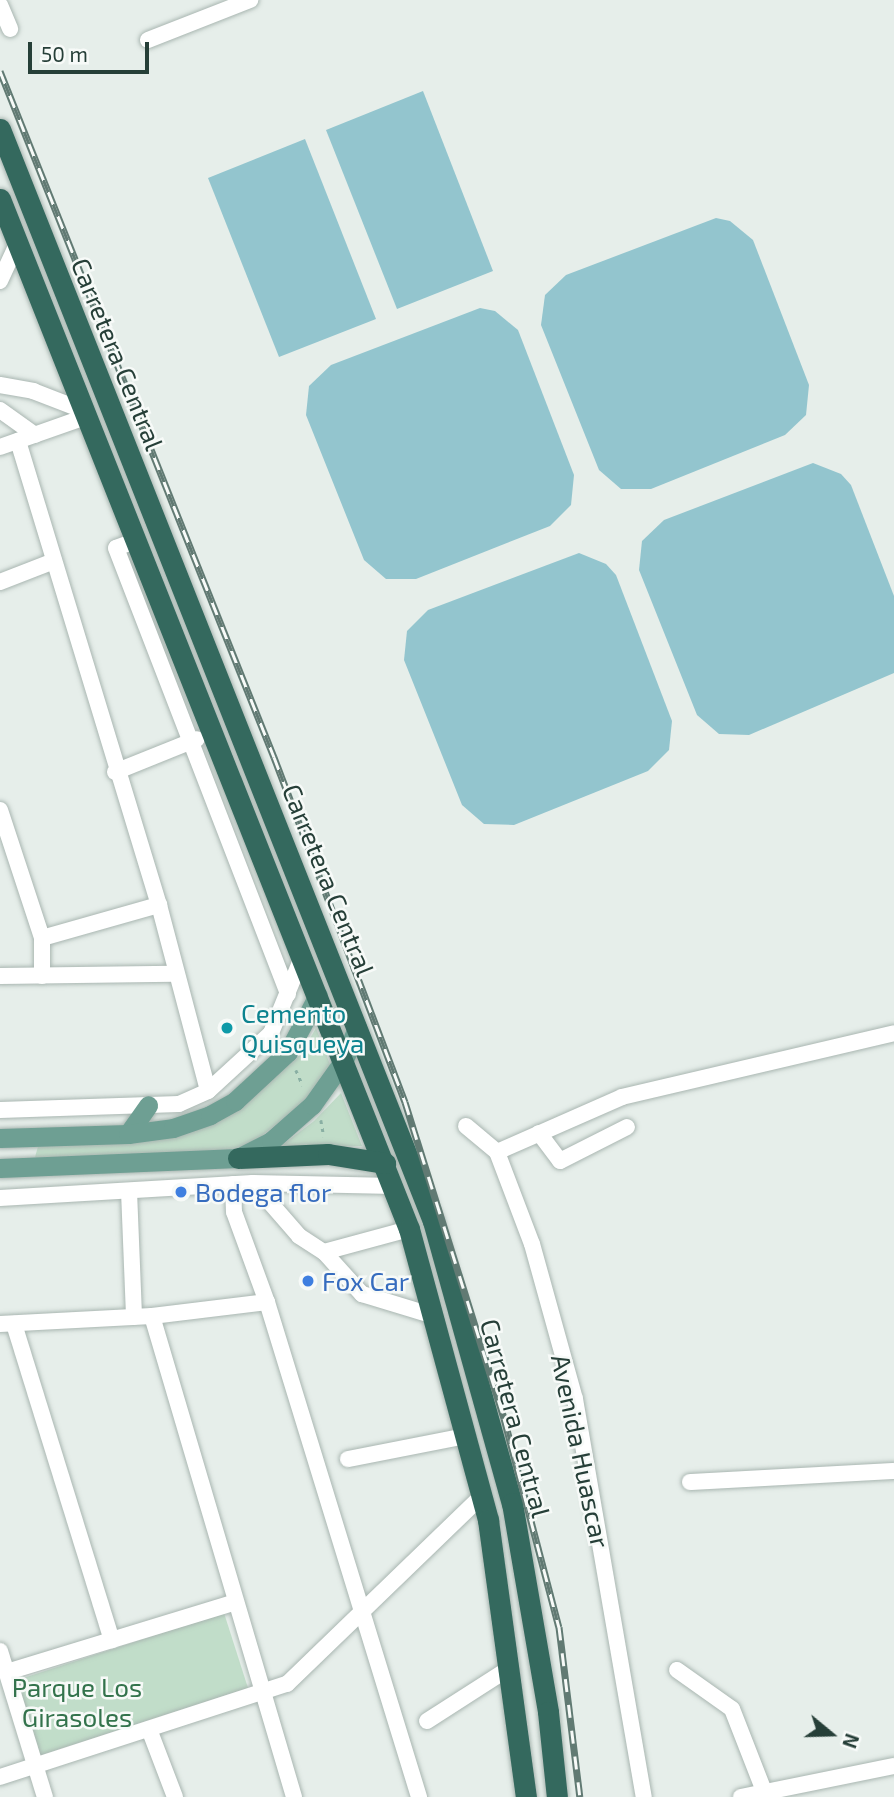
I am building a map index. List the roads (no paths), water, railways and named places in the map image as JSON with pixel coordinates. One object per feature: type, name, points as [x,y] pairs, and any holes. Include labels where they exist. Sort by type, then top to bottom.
[{"type":"highway","name":"Carretera Central","points":[[0,129],[433,1221],[512,1503],[548,1712],[557,1797]]},
{"type":"highway","name":"Carretera Central","points":[[0,199],[9,247],[83,413],[303,955],[409,1229],[482,1496],[526,1797]]},
{"type":"highway","points":[[245,812],[267,802]]},
{"type":"highway","points":[[238,1158],[328,1154],[385,1163]]},
{"type":"main road","points":[[10,1138],[128,1134],[173,1128],[235,1101],[288,1052],[318,995]]},
{"type":"main road","points":[[0,1168],[238,1158],[299,1119],[344,1060],[358,1027]]},
{"type":"main road","points":[[128,1134],[148,1105]]},
{"type":"main road","points":[[10,1138],[29,1156],[25,1167]]},
{"type":"street","points":[[148,40],[250,0]]},
{"type":"street","points":[[0,5],[10,29]]},
{"type":"street","points":[[0,281],[9,247]]},
{"type":"street","points":[[0,386],[33,391],[83,413]]},
{"type":"street","points":[[0,410],[35,435]]},
{"type":"street","points":[[0,447],[35,435],[83,413]]},
{"type":"street","points":[[18,441],[115,772],[159,905],[174,974],[208,1091]]},
{"type":"street","points":[[135,541],[116,548],[288,994]]},
{"type":"street","points":[[0,582],[54,561]]},
{"type":"street","points":[[115,772],[213,733]]},
{"type":"street","points":[[0,810],[42,938],[42,976]]},
{"type":"street","points":[[42,938],[159,905]]},
{"type":"street","points":[[0,1110],[179,1104],[208,1091],[271,1032],[303,955]]},
{"type":"street","points":[[0,976],[174,974]]},
{"type":"street","points":[[497,1152],[622,1097],[894,1033]]},
{"type":"street","name":"Avenida Huascar","points":[[466,1126],[497,1152],[532,1244],[575,1399],[644,1797]]},
{"type":"street","points":[[539,1133],[560,1161],[627,1127]]},
{"type":"street","points":[[253,1182],[299,1236],[324,1252],[362,1294],[434,1316]]},
{"type":"street","points":[[0,1198],[253,1182],[394,1186]]},
{"type":"street","points":[[233,1184],[234,1212],[267,1302],[419,1797]]},
{"type":"street","points":[[129,1191],[134,1317]]},
{"type":"street","points":[[324,1252],[409,1229]]},
{"type":"street","points":[[112,1640],[7,1324],[134,1317],[267,1302]]},
{"type":"street","points":[[152,1315],[260,1695],[294,1797]]},
{"type":"street","points":[[348,1459],[465,1436]]},
{"type":"street","points":[[690,1482],[894,1471]]},
{"type":"street","points":[[0,1777],[260,1695],[287,1684],[363,1615],[440,1532],[482,1496]]},
{"type":"street","points":[[7,1672],[233,1603]]},
{"type":"street","points":[[0,1651],[45,1797]]},
{"type":"street","points":[[427,1721],[508,1669]]},
{"type":"street","points":[[677,1670],[732,1709],[764,1791]]},
{"type":"street","points":[[149,1729],[175,1797]]},
{"type":"street","points":[[741,1797],[894,1766]]},
{"type":"water","points":[[423,91],[493,271],[397,309],[326,130]]},
{"type":"water","points":[[305,139],[376,319],[279,357],[208,178]]},
{"type":"water","points":[[716,218],[730,221],[753,240],[809,385],[806,415],[785,435],[651,489],[621,489],[599,470],[541,325],[545,295],[566,275]]},
{"type":"water","points":[[480,308],[495,311],[518,330],[574,475],[571,505],[550,526],[416,579],[386,579],[364,560],[306,415],[309,386],[331,365]]},
{"type":"water","points":[[813,463],[841,474],[851,485],[894,596],[894,673],[749,735],[719,734],[697,715],[639,570],[642,541],[664,520]]},
{"type":"water","points":[[579,553],[606,564],[616,575],[672,721],[669,750],[648,771],[514,825],[484,824],[462,805],[404,660],[407,631],[428,610]]},
{"type":"railway","points":[[0,71],[274,757],[405,1102],[504,1418],[559,1627],[580,1797]]},
{"type":"place","name":"Cemento Quisqueya","points":[[227,1028]]},
{"type":"place","name":"Bodega flor","points":[[181,1192]]},
{"type":"place","name":"Fox Car","points":[[308,1281]]},
{"type":"park label","name":"Parque Los Girasoles","points":[[77,1702]]}]
